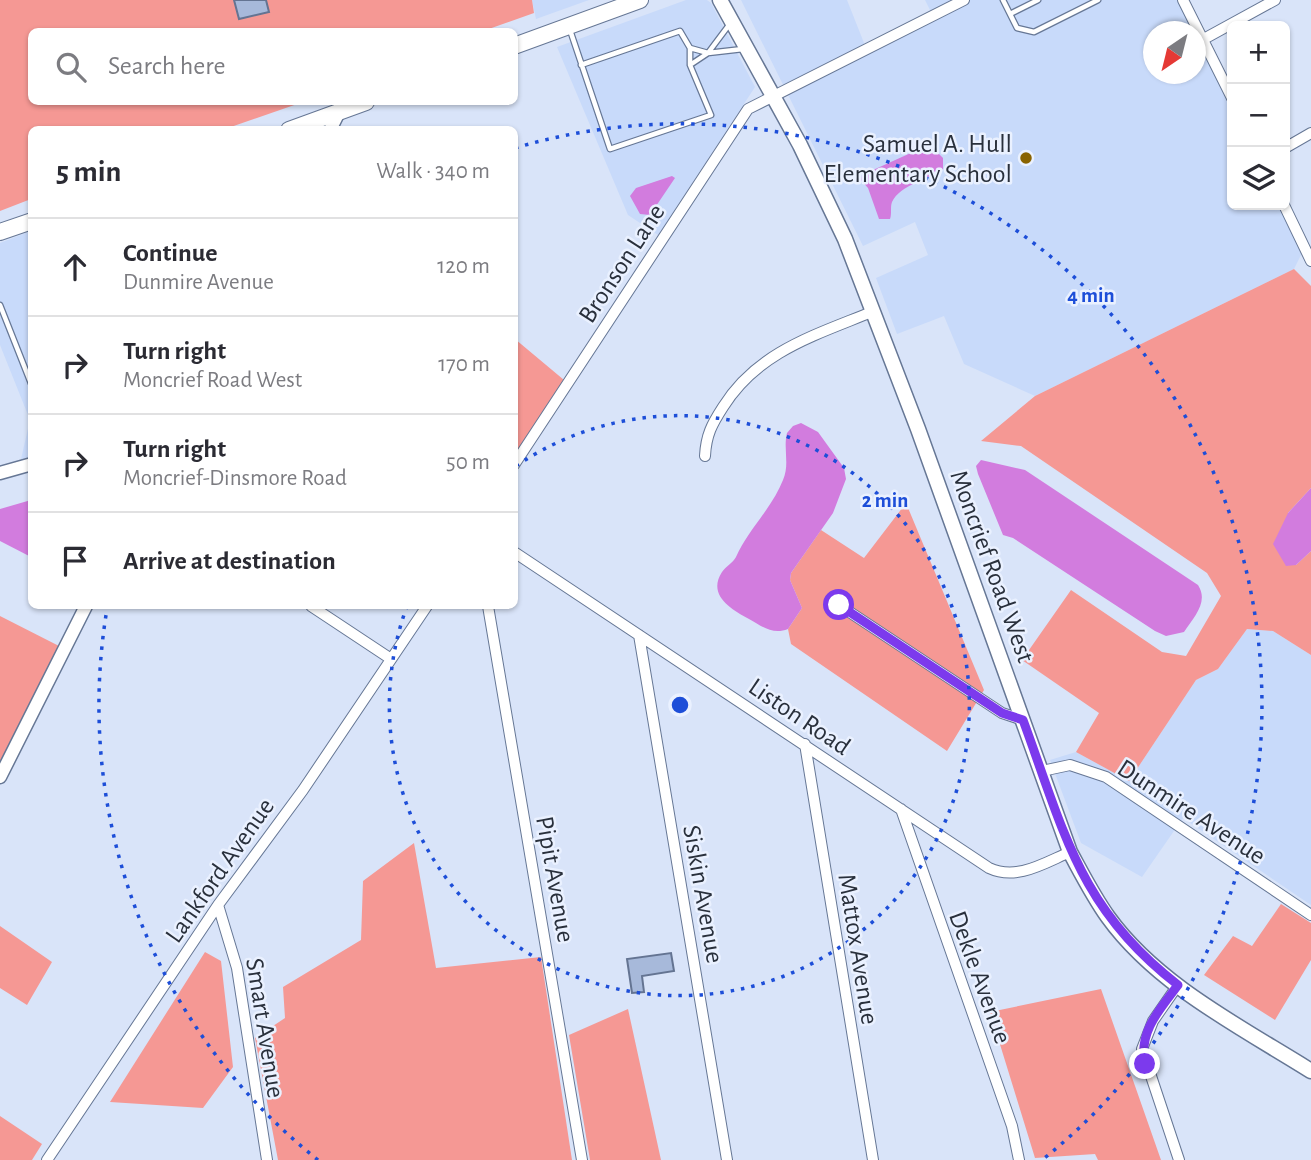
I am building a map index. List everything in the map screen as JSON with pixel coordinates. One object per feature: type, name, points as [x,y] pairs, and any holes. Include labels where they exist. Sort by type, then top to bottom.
[{"type":"main road","name":"Moncrief Road West","points":[[720,0],[773,95],[845,239],[1070,852],[1108,918],[1152,965],[1178,985],[1311,1071]]},
{"type":"main road","points":[[518,45],[635,1]]},
{"type":"main road","points":[[300,126],[358,105]]},
{"type":"main road","points":[[0,232],[28,222]]},
{"type":"street","name":"Bronson Lane","points":[[518,459],[748,109],[964,0]]},
{"type":"street","points":[[1183,0],[1193,21]]},
{"type":"street","points":[[1206,38],[1275,0]]},
{"type":"street","points":[[1206,48],[1227,88]]},
{"type":"street","points":[[332,126],[340,112]]},
{"type":"street","points":[[1287,147],[1311,133]]},
{"type":"street","points":[[1286,210],[1311,261]]},
{"type":"street","points":[[705,456],[706,433],[730,395],[751,372],[772,355],[801,340],[874,312]]},
{"type":"street","points":[[0,473],[28,465]]},
{"type":"street","name":"Liston Road","points":[[518,555],[999,873],[1024,872],[1070,852]]},
{"type":"street","points":[[839,605],[1002,713],[1023,720]]},
{"type":"street","points":[[0,777],[84,609]]},
{"type":"street","points":[[316,609],[391,659]]},
{"type":"street","name":"Lankford Avenue","points":[[47,1160],[218,905],[303,790],[425,609]]},
{"type":"street","name":"Pipit Avenue","points":[[489,609],[582,1160]]},
{"type":"street","name":"Siskin Avenue","points":[[639,635],[727,1160]]},
{"type":"street","name":"Mattox Avenue","points":[[805,744],[873,1160]]},
{"type":"street","name":"Dunmire Avenue","points":[[1042,771],[1070,765],[1106,778],[1311,915]]},
{"type":"street","name":"Dekle Avenue","points":[[901,809],[1012,1126],[1019,1160]]},
{"type":"street","name":"Smart Avenue","points":[[218,905],[237,968],[267,1160]]},
{"type":"street","points":[[1178,985],[1153,1021],[1142,1049],[1180,1160]]},
{"type":"lane","points":[[1003,0],[1017,28],[1034,32],[1098,0]]},
{"type":"lane","points":[[1010,14],[1038,0]]},
{"type":"lane","points":[[690,65],[708,53],[732,21]]},
{"type":"lane","points":[[568,26],[581,65],[610,149],[711,115],[690,65],[690,48],[680,31],[581,65]]},
{"type":"lane","points":[[690,48],[708,53],[747,49]]},
{"type":"lane","points":[[0,305],[28,376]]},
{"type":"shaded area","points":[[0,0],[532,0],[534,13],[492,28],[28,28],[28,105],[294,105],[234,126],[28,126],[28,200],[0,211]]},
{"type":"shaded area","points":[[532,0],[589,0],[536,19]]},
{"type":"shaded area","points":[[686,0],[707,0],[711,3],[755,87],[658,235],[628,215],[557,47]]},
{"type":"shaded area","name":"Samuel A. Hull Elementary School","points":[[741,0],[847,0],[868,53],[935,20],[925,0],[1177,0],[1188,21],[1143,21],[1143,84],[1206,84],[1206,58],[1227,102],[1227,210],[1280,210],[1302,253],[1294,269],[1035,396],[964,364],[944,316],[897,334],[876,278],[928,255],[915,222],[863,246]]},
{"type":"shaded area","points":[[935,150],[943,158],[943,169],[901,191],[892,202],[890,219],[879,219],[868,188],[861,180],[862,175],[913,152]]},
{"type":"shaded area","points":[[672,176],[675,178],[650,215],[640,214],[630,196],[636,188]]},
{"type":"shaded area","points":[[28,232],[28,415],[0,345],[0,243]]},
{"type":"shaded area","points":[[1294,269],[1311,286],[1311,488],[1288,513],[1296,565],[1311,551],[1311,655],[1273,631],[1247,629],[1218,669],[1196,680],[1129,781],[1076,752],[1099,713],[1022,660],[1071,590],[1162,652],[1186,656],[1221,596],[1207,573],[1021,446],[981,441],[1035,396]]},
{"type":"shaded area","points":[[518,342],[564,380],[518,450]]},
{"type":"shaded area","points":[[801,423],[818,432],[844,468],[846,479],[833,513],[791,573],[790,580],[802,608],[788,629],[773,631],[729,606],[719,594],[718,580],[735,559],[778,490],[786,468],[787,433],[793,426]]},
{"type":"shaded area","points":[[28,429],[28,458],[21,459]]},
{"type":"shaded area","points":[[981,460],[1025,470],[1198,585],[1201,603],[1184,632],[1166,636],[1155,631],[1013,538],[1003,535],[978,474],[976,466]]},
{"type":"shaded area","points":[[1311,488],[1311,551],[1296,565],[1286,566],[1273,544],[1288,513]]},
{"type":"shaded area","points":[[28,501],[28,555],[0,541],[0,509]]},
{"type":"shaded area","points":[[906,503],[984,690],[947,751],[791,644],[788,629],[802,608],[790,580],[791,573],[821,530],[864,558]]},
{"type":"shaded area","points":[[0,616],[59,646],[0,764]]},
{"type":"shaded area","points":[[1247,629],[1273,631],[1311,655],[1311,905],[1183,818],[1142,877],[1081,843],[1050,760],[1076,752],[1129,781],[1196,680],[1218,669]]},
{"type":"shaded area","points":[[414,843],[436,968],[541,957],[572,1160],[278,1160],[255,1038],[285,1018],[283,987],[361,940],[363,881]]},
{"type":"shaded area","points":[[1281,904],[1311,923],[1311,960],[1275,1020],[1204,975],[1233,936],[1252,946]]},
{"type":"shaded area","points":[[0,926],[52,962],[27,1005],[0,988]]},
{"type":"shaded area","points":[[205,952],[221,961],[233,1067],[203,1108],[110,1102]]},
{"type":"shaded area","points":[[1101,989],[1161,1160],[1098,1160],[1095,1154],[1035,1158],[990,1012]]},
{"type":"shaded area","points":[[628,1009],[661,1160],[590,1160],[569,1035]]},
{"type":"shaded area","points":[[0,1116],[42,1144],[32,1160],[0,1160]]},
{"type":"building","points":[[234,0],[266,0],[269,12],[239,19]]},
{"type":"building","points":[[671,953],[674,971],[642,976],[644,992],[632,993],[627,959]]},
{"type":"place","name":"Samuel A. Hull Elementary School","points":[[1026,158]]},
{"type":"route","points":[[839,605],[1002,713],[1023,720],[1070,852],[1090,889],[1108,918],[1128,941],[1152,965],[1178,985],[1145,1034],[1142,1049],[1145,1064]]}]
